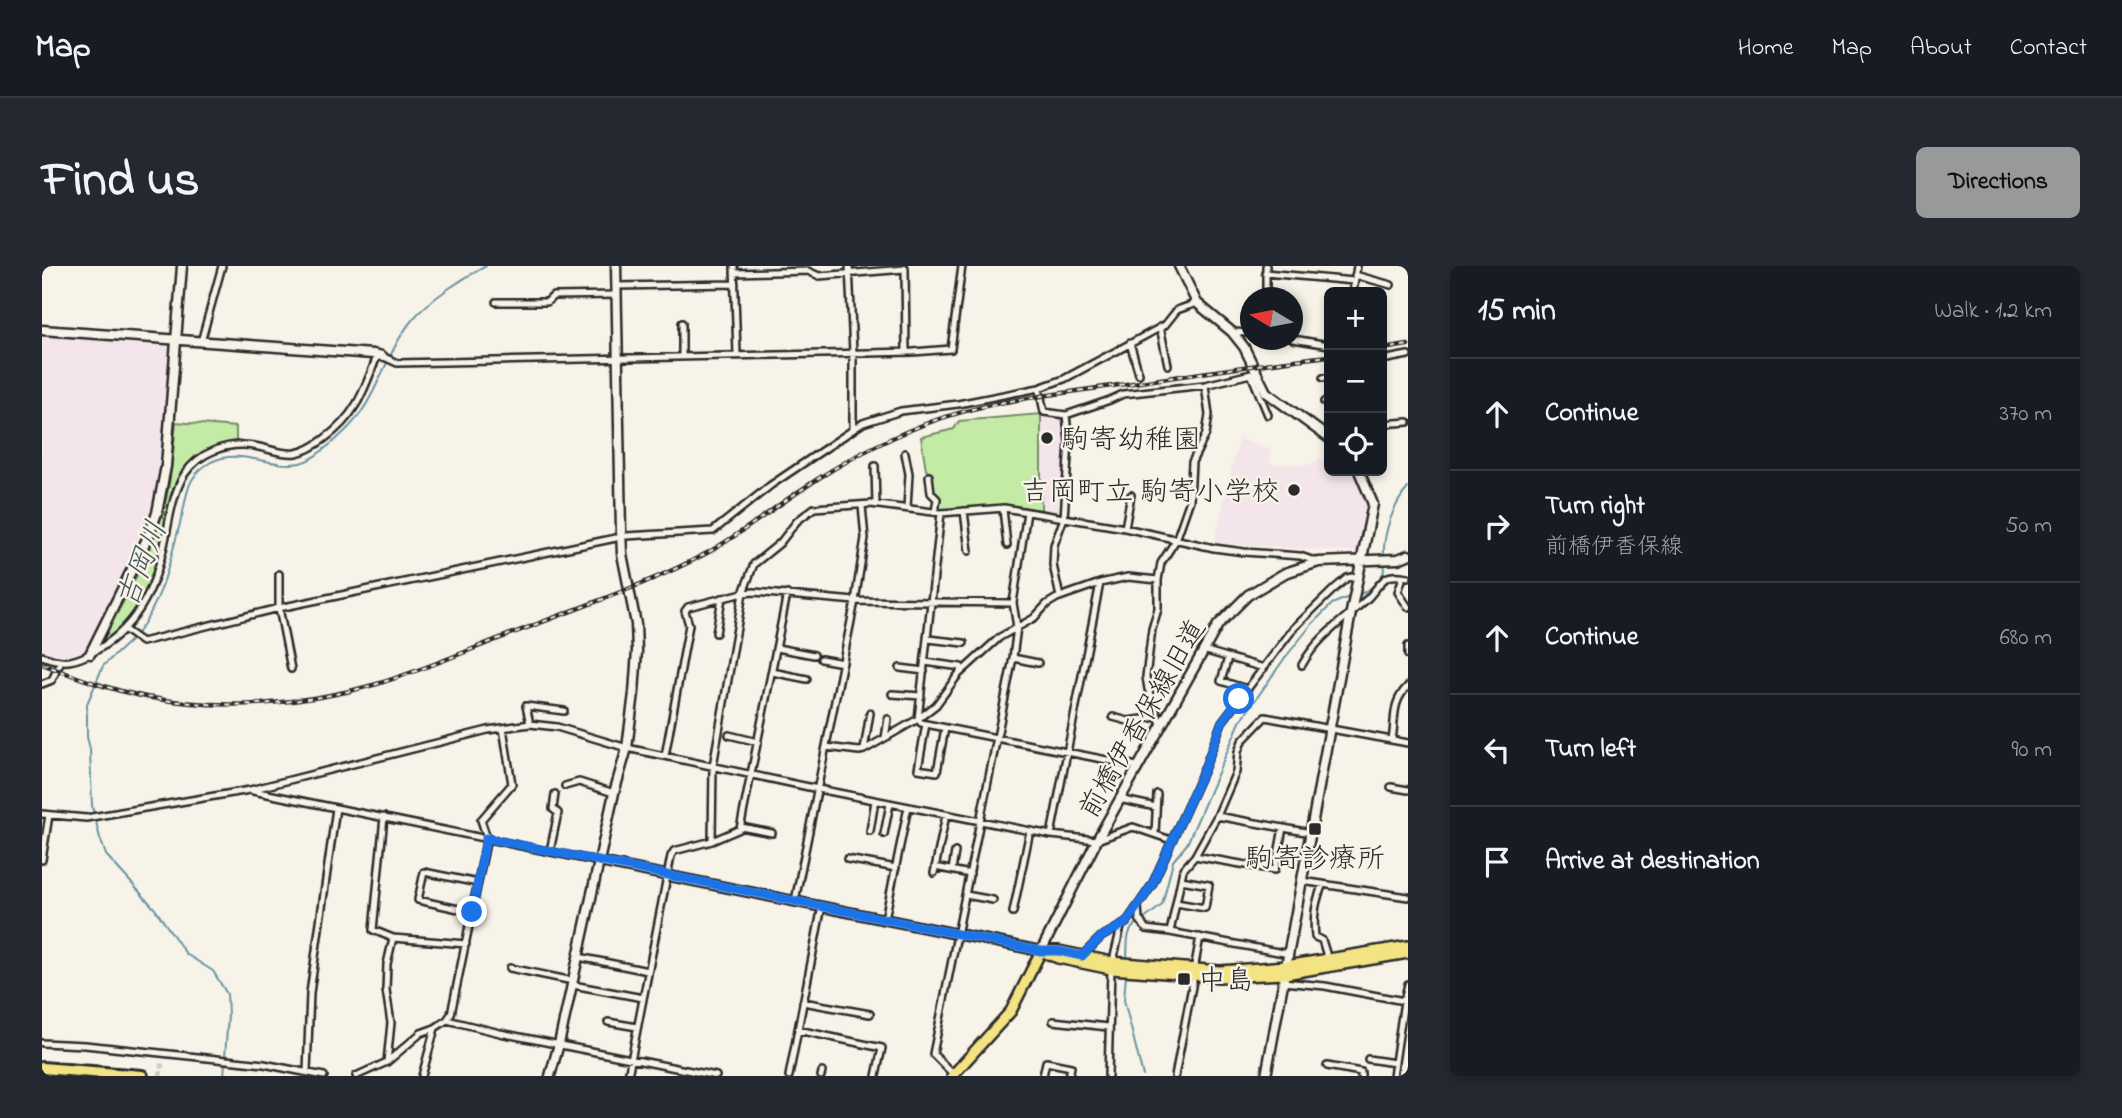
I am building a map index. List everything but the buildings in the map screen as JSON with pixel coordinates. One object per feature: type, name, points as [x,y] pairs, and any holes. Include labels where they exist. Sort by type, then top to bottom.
[{"type":"highway","points":[[42,1068],[142,1076]]},
{"type":"main road","points":[[1127,967],[1284,974],[1326,960],[1408,946]]},
{"type":"main road","points":[[1041,951],[1059,951],[1112,965]]},
{"type":"main road","points":[[1041,951],[1058,958],[1219,977],[1284,974],[1408,953]]},
{"type":"main road","points":[[952,1075],[1011,1011],[1041,951]]},
{"type":"street","points":[[90,654],[149,536],[156,513],[166,466],[181,266]]},
{"type":"street","points":[[201,342],[222,266]]},
{"type":"street","points":[[550,1076],[626,748],[634,693],[636,624],[622,554],[616,266]]},
{"type":"street","points":[[42,330],[373,354],[395,362],[951,349],[962,266]]},
{"type":"street","points":[[1179,266],[1197,303],[1232,332],[1244,347],[1263,393],[1268,415]]},
{"type":"street","points":[[1354,287],[1357,266]]},
{"type":"street","points":[[737,355],[734,270],[808,271],[819,276],[849,269],[905,268],[906,352]]},
{"type":"street","points":[[849,269],[853,429]]},
{"type":"street","points":[[1265,270],[1355,278],[1391,285]]},
{"type":"street","points":[[496,302],[547,302],[553,296],[616,290],[735,285]]},
{"type":"street","points":[[626,537],[713,531],[771,485],[853,429],[881,416],[901,411],[958,404],[1064,379],[1165,325],[1177,310],[1197,303]]},
{"type":"street","points":[[682,323],[682,356]]},
{"type":"street","points":[[1160,327],[1168,365]]},
{"type":"street","points":[[1232,332],[1240,332]]},
{"type":"street","points":[[1303,341],[1324,344]]},
{"type":"street","points":[[1130,343],[1139,374]]},
{"type":"street","points":[[1387,359],[1408,355]]},
{"type":"street","points":[[42,656],[60,663],[90,654],[128,632],[151,590],[178,486],[192,465],[212,451],[225,447],[255,446],[289,453],[304,451],[317,444],[349,417],[380,356]]},
{"type":"street","points":[[1039,387],[1044,412],[1066,415],[1123,394],[1205,385],[1251,374],[1263,393],[1324,432]]},
{"type":"street","points":[[1113,717],[1128,721],[1160,721],[1146,677],[1152,629],[1158,609],[1158,580],[1161,563],[1176,540],[1190,500],[1192,462],[1206,434],[1209,415],[1205,385]]},
{"type":"street","points":[[1060,597],[1053,565],[1054,545],[1064,518],[1069,442],[1066,415]]},
{"type":"street","points":[[1387,424],[1408,422]]},
{"type":"street","points":[[905,453],[909,474],[907,508]]},
{"type":"street","points":[[875,466],[876,505]]},
{"type":"street","points":[[918,719],[932,601],[938,513],[937,499],[931,493],[929,476]]},
{"type":"street","points":[[1266,1076],[1357,576],[1373,504],[1361,476]]},
{"type":"street","points":[[1125,528],[1131,495]]},
{"type":"street","points":[[712,841],[713,766],[743,593],[754,564],[780,543],[809,511],[821,506],[876,505],[938,513],[1003,509],[1125,528],[1244,552],[1300,556],[1319,562]]},
{"type":"street","points":[[795,901],[855,601],[865,538],[863,506]]},
{"type":"street","points":[[1003,509],[1007,545]]},
{"type":"street","points":[[964,511],[969,551]]},
{"type":"street","points":[[952,1075],[933,1054],[1013,658],[1017,627],[1013,603],[1027,512]]},
{"type":"street","points":[[128,632],[142,642],[279,608],[616,538]]},
{"type":"street","points":[[1289,572],[1291,555]]},
{"type":"street","name":"前橋伊香保線旧道","points":[[1041,951],[1160,721],[1218,625],[1248,595],[1289,572],[1319,562],[1398,559],[1408,555]]},
{"type":"street","points":[[279,574],[279,608],[291,669]]},
{"type":"street","points":[[1082,956],[1101,937],[1121,926],[1138,907],[1152,885],[1205,767],[1222,722],[1294,628],[1323,598],[1348,578],[1357,576]]},
{"type":"street","points":[[1399,576],[1402,580],[1398,592],[1408,607]]},
{"type":"street","points":[[826,747],[864,750],[918,719],[936,705],[960,673],[1000,637],[1034,618],[1047,604],[1060,597],[1100,583],[1128,577],[1158,580]]},
{"type":"street","points":[[1302,665],[1310,651],[1328,631],[1378,589],[1385,578],[1408,577]]},
{"type":"street","points":[[1051,835],[1100,583]]},
{"type":"street","points":[[665,756],[689,625],[685,611],[688,607],[743,593],[787,594],[855,601],[1013,603]]},
{"type":"street","points":[[628,1076],[674,850],[712,841],[741,827],[787,594]]},
{"type":"street","points":[[716,633],[722,597]]},
{"type":"street","points":[[928,639],[964,643]]},
{"type":"street","points":[[1408,646],[1408,655]]},
{"type":"street","points":[[777,648],[814,655]]},
{"type":"street","points":[[1203,650],[1264,668]]},
{"type":"street","points":[[1013,658],[1038,663]]},
{"type":"street","points":[[1228,658],[1221,681],[1247,689]]},
{"type":"street","points":[[821,659],[843,663]]},
{"type":"street","points":[[925,662],[961,667],[960,673]]},
{"type":"street","points":[[42,684],[52,680],[60,663]]},
{"type":"street","points":[[900,668],[924,671]]},
{"type":"street","points":[[772,672],[807,679]]},
{"type":"street","points":[[42,676],[52,680]]},
{"type":"street","points":[[1392,740],[1396,718],[1395,703],[1398,695],[1408,686]]},
{"type":"street","points":[[892,694],[921,696]]},
{"type":"street","points":[[530,724],[526,706],[564,711]]},
{"type":"street","points":[[864,750],[870,713]]},
{"type":"street","points":[[1170,932],[1183,870],[1195,856],[1217,816],[1236,772],[1242,741],[1265,717],[1408,743]]},
{"type":"street","points":[[885,738],[888,719]]},
{"type":"street","points":[[918,719],[921,723],[1137,766]]},
{"type":"street","points":[[42,860],[46,814],[86,818],[250,790],[503,728],[530,724],[557,727],[626,748],[818,789],[1051,835],[1097,840],[1133,827],[1171,840]]},
{"type":"street","points":[[926,724],[918,769],[937,772],[945,728]]},
{"type":"street","points":[[356,1076],[387,1062],[421,1033],[435,1028],[451,1014],[486,838],[481,820],[512,784],[503,728]]},
{"type":"street","points":[[729,735],[758,741]]},
{"type":"street","points":[[565,786],[579,782],[614,793]]},
{"type":"street","points":[[1391,787],[1408,790]]},
{"type":"street","points":[[250,790],[1041,951]]},
{"type":"street","points":[[550,851],[558,813],[553,808],[555,794]]},
{"type":"street","points":[[1154,834],[1157,794]]},
{"type":"street","points":[[1119,799],[1156,807]]},
{"type":"street","points":[[870,831],[875,801]]},
{"type":"street","points":[[884,834],[890,804]]},
{"type":"street","points":[[885,919],[908,807]]},
{"type":"street","points":[[307,1072],[310,993],[336,808]]},
{"type":"street","points":[[946,815],[935,870],[970,874]]},
{"type":"street","points":[[1217,816],[1311,833]]},
{"type":"street","points":[[384,817],[373,930],[393,938],[466,944]]},
{"type":"street","points":[[741,827],[772,833]]},
{"type":"street","points":[[1195,856],[1275,870],[1283,828]]},
{"type":"street","points":[[1013,912],[1030,831]]},
{"type":"street","points":[[952,870],[955,852]]},
{"type":"street","points":[[847,859],[896,868]]},
{"type":"street","points":[[472,912],[418,900],[424,872],[478,883]]},
{"type":"street","points":[[1176,902],[1205,908],[1209,885],[1181,880]]},
{"type":"street","points":[[1302,881],[1408,897]]},
{"type":"street","points":[[1323,884],[1314,909],[1314,926],[1315,937],[1322,940],[1326,960]]},
{"type":"street","points":[[966,895],[993,900]]},
{"type":"street","points":[[789,1076],[822,906]]},
{"type":"street","points":[[1138,907],[1139,919],[1146,929],[1289,954]]},
{"type":"street","points":[[1108,1076],[1112,965],[1121,926]]},
{"type":"street","points":[[1194,970],[1200,937]]},
{"type":"street","points":[[387,1062],[391,1023],[386,990],[387,964],[393,938]]},
{"type":"street","points":[[579,957],[648,971]]},
{"type":"street","points":[[510,968],[643,998]]},
{"type":"street","points":[[1284,974],[1325,986],[1406,1002]]},
{"type":"street","points":[[1175,1076],[1193,981]]},
{"type":"street","points":[[1393,1076],[1408,984]]},
{"type":"street","points":[[803,1002],[870,1014]]},
{"type":"street","points":[[447,1020],[716,1076]]},
{"type":"street","points":[[1053,1021],[1108,1027]]},
{"type":"street","points":[[608,1022],[637,1027]]},
{"type":"street","points":[[422,1076],[435,1028]]},
{"type":"street","points":[[798,1030],[882,1048],[876,1076]]},
{"type":"street","points":[[42,1043],[164,1052],[264,1064],[324,1076]]},
{"type":"street","points":[[162,1061],[164,1052]]},
{"type":"street","points":[[1368,1059],[1395,1063]]},
{"type":"street","points":[[1044,1076],[1046,1062],[1071,1067],[1069,1076]]},
{"type":"street","points":[[1325,1076],[1327,1065],[1361,1072],[1361,1076]]},
{"type":"shaded area","points":[[42,334],[165,343],[170,349],[162,466],[149,528],[87,650],[73,658],[59,660],[42,653]]},
{"type":"shaded area","points":[[1061,415],[1064,419],[1066,452],[1062,513],[1059,515],[1041,511],[1042,417]]},
{"type":"shaded area","name":"吉岡町立 駒寄小学校","points":[[1239,438],[1271,449],[1270,464],[1307,465],[1324,458],[1324,476],[1356,476],[1368,507],[1359,552],[1214,543]]},
{"type":"green space","points":[[1041,414],[1041,511],[1006,506],[939,510],[931,474],[926,470],[921,437],[954,429],[959,421]]},
{"type":"green space","points":[[176,422],[236,427],[236,443],[215,447],[205,453],[182,478],[171,499],[159,558],[151,582],[132,616],[104,642],[142,565],[161,518],[173,458]]},
{"type":"waterway","name":"吉岡川","points":[[136,635],[160,593],[188,488],[198,472],[222,458],[244,457],[289,464],[303,462],[315,456],[341,435],[363,410],[399,339],[413,319],[447,290],[486,266]]},
{"type":"waterway","points":[[1384,556],[1390,520],[1408,488]]},
{"type":"waterway","points":[[1358,595],[1377,582],[1383,573],[1385,562]]},
{"type":"waterway","points":[[1143,920],[1162,905],[1173,861],[1187,844],[1240,722],[1312,624],[1332,604],[1349,597]]},
{"type":"waterway","name":"吉岡川","points":[[132,639],[103,666],[87,704],[92,806],[106,855],[155,909],[186,954],[213,971],[227,994],[225,1057]]},
{"type":"waterway","points":[[1127,958],[1129,934],[1138,923]]},
{"type":"waterway","points":[[1126,974],[1124,1000],[1143,1076]]},
{"type":"waterway","name":"吉岡川","points":[[224,1076],[225,1063]]},
{"type":"tunnel","points":[[160,1076],[162,1061]]},
{"type":"railway","points":[[1387,348],[1408,345]]},
{"type":"railway","points":[[42,664],[120,691],[204,704],[263,704],[349,691],[414,672],[663,575],[720,546],[818,478],[925,424],[972,409],[1041,396],[1324,357]]},
{"type":"place","name":"駒寄幼稚園","points":[[1047,438]]},
{"type":"place","name":"吉岡町立 駒寄小学校","points":[[1294,490]]},
{"type":"place","name":"駒寄診療所","points":[[1315,829]]},
{"type":"place","name":"中島","points":[[1184,979]]},
{"type":"route","points":[[472,912],[486,838],[1041,951],[1059,951],[1082,956],[1101,937],[1126,923],[1152,885],[1205,767],[1222,722],[1239,699]]}]
